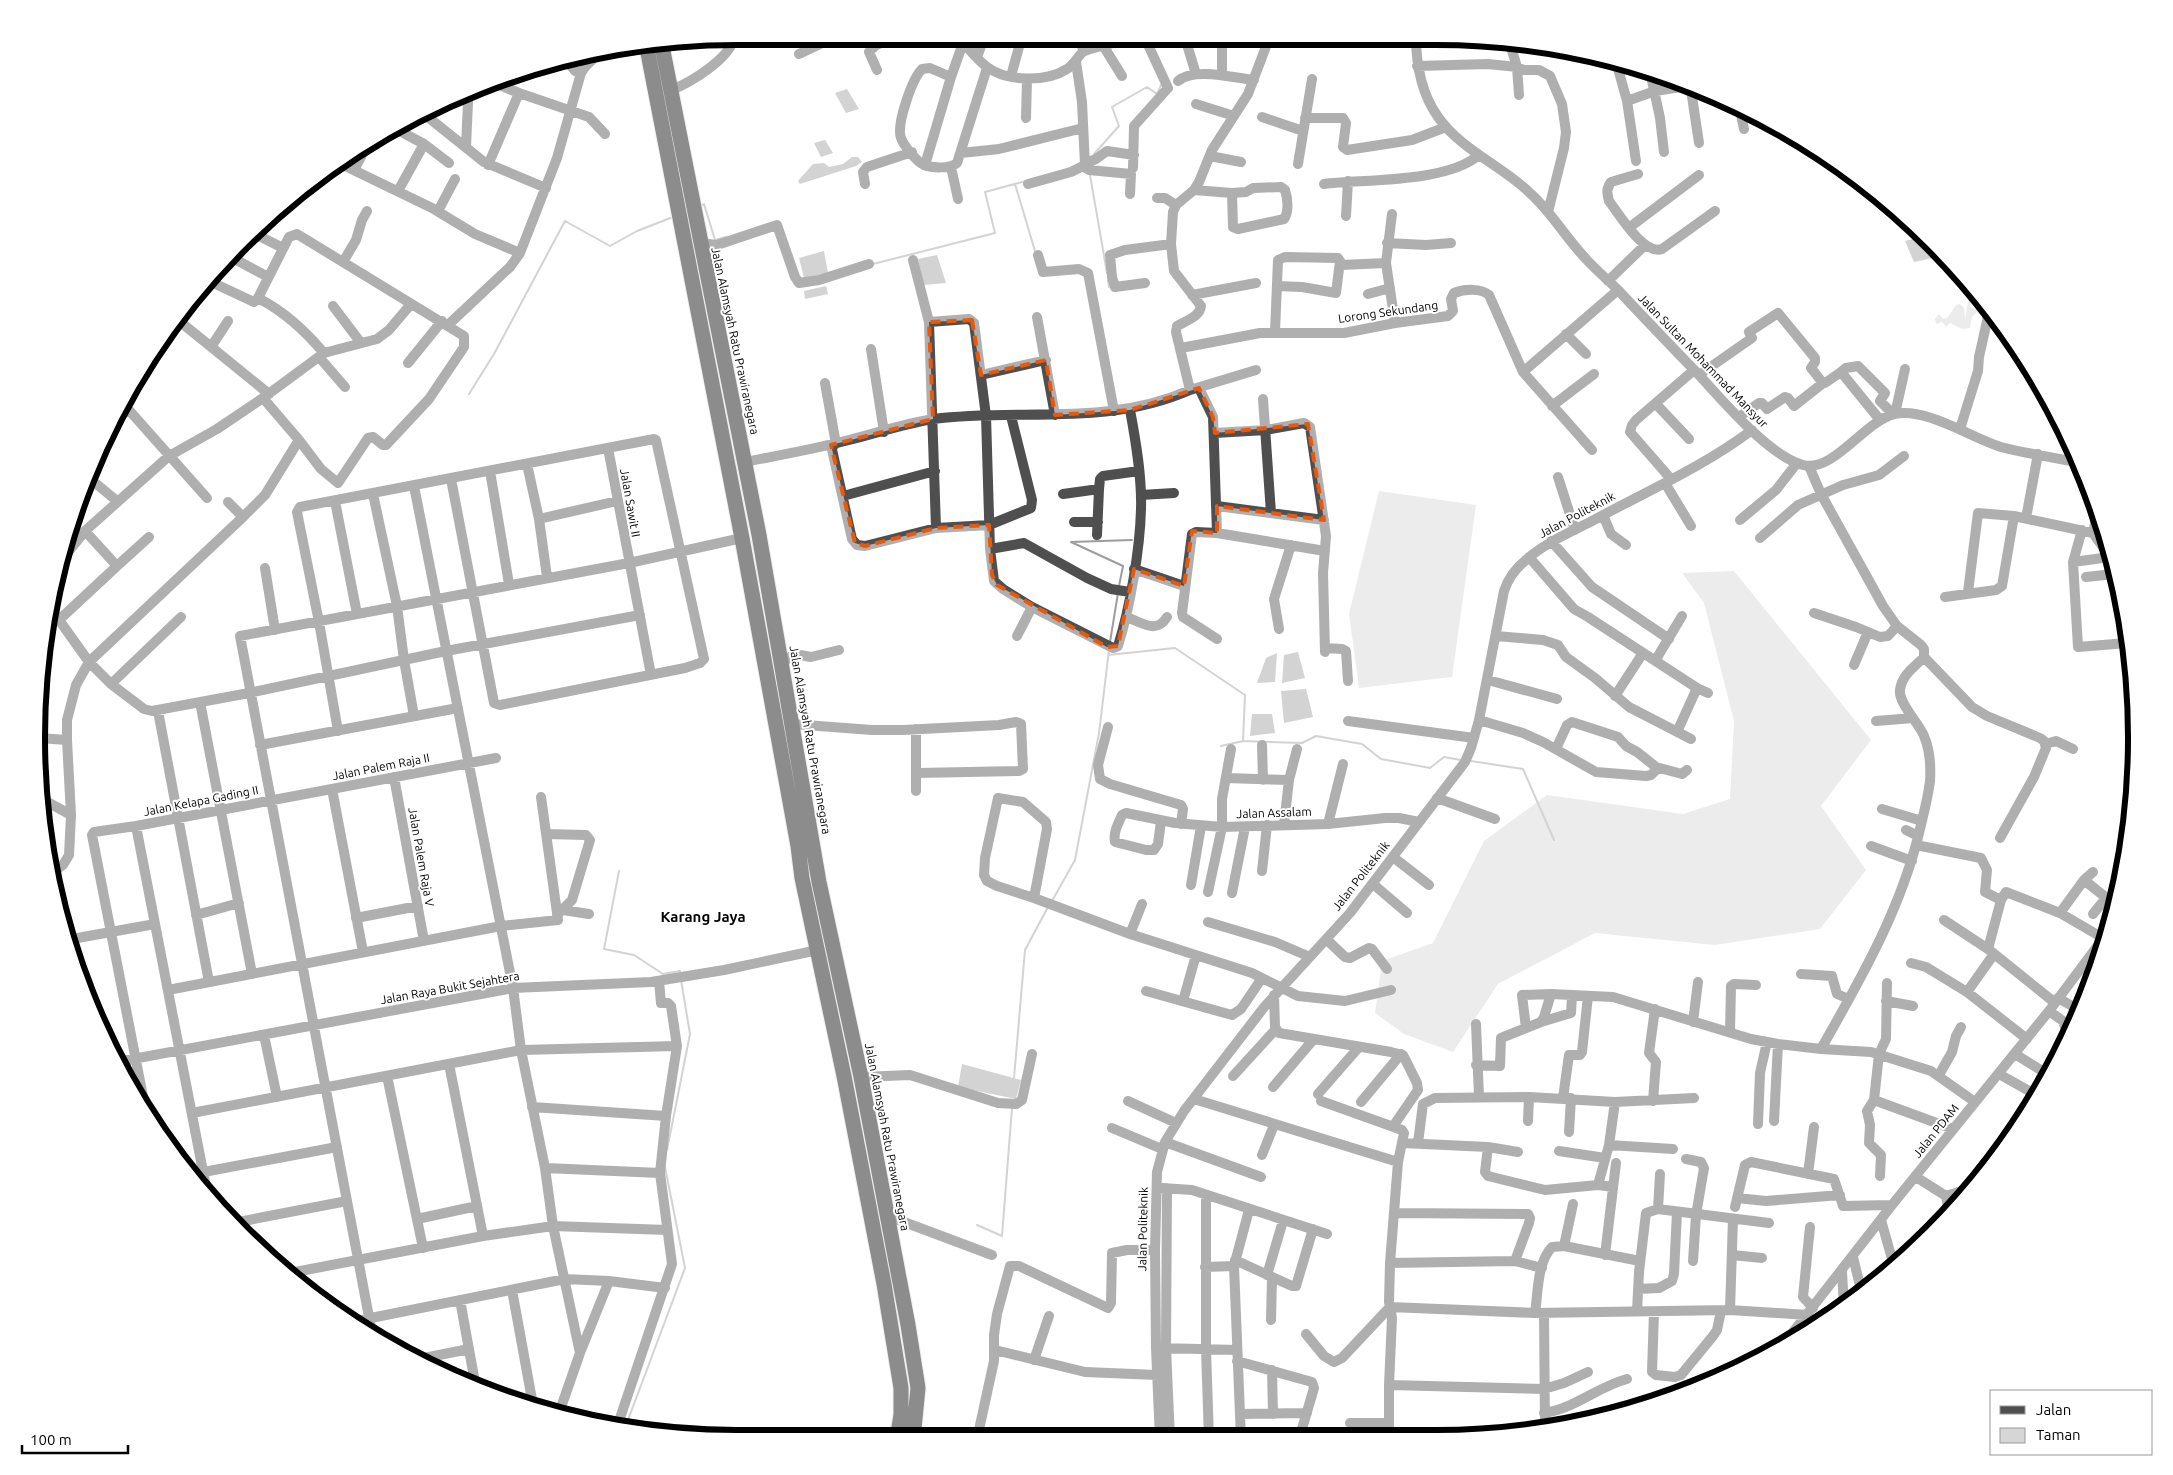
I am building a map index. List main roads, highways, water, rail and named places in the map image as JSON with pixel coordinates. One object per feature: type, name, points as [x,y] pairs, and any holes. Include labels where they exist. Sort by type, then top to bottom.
[{"type":"highway","name":"Jalan Alamsyah Ratu Prawiranegara","points":[[663,49],[696,225],[745,462],[819,882],[861,1077],[888,1216],[901,1388],[901,1416],[899,1430]]},
{"type":"highway","name":"Jalan Alamsyah Ratu Prawiranegara","points":[[648,51],[742,538],[798,846],[802,878],[892,1283],[918,1380],[918,1402],[914,1430]]},
{"type":"highway","points":[[773,710],[790,717]]},
{"type":"waterway","points":[[1094,154],[1119,126],[1112,107],[1147,87],[1157,94],[1161,85]]},
{"type":"waterway","points":[[1090,175],[1107,273]]},
{"type":"waterway","points":[[873,264],[995,233],[985,192],[1026,181]]},
{"type":"waterway","points":[[1015,184],[1035,251]]},
{"type":"waterway","points":[[701,206],[704,204],[715,240],[726,237]]},
{"type":"waterway","points":[[469,394],[494,354],[565,221],[610,246],[637,231],[673,217]]},
{"type":"waterway","points":[[1108,280],[1109,287]]},
{"type":"waterway","points":[[1119,586],[1123,566],[1071,542],[1132,540]]},
{"type":"waterway","points":[[1110,642],[1118,593]]},
{"type":"waterway","points":[[1108,655],[1175,648],[1245,695],[1243,741]]},
{"type":"waterway","points":[[1052,901],[1075,860],[1099,733],[1109,650]]},
{"type":"waterway","points":[[1221,746],[1243,741],[1302,743],[1316,736],[1362,744],[1381,759],[1430,768],[1444,757],[1461,760]]},
{"type":"waterway","points":[[1471,761],[1523,769],[1554,840]]},
{"type":"waterway","points":[[619,871],[604,949],[634,955],[663,974],[680,971],[680,973]]},
{"type":"waterway","points":[[1014,1078],[1025,950],[1048,907]]},
{"type":"waterway","points":[[667,1150],[690,1034],[681,980]]},
{"type":"waterway","points":[[977,1225],[1002,1236],[1012,1108]]},
{"type":"waterway","points":[[628,1421],[685,1268],[665,1167]]},
{"type":"district","name":"Karang Jaya","points":[[703,917]]}]
